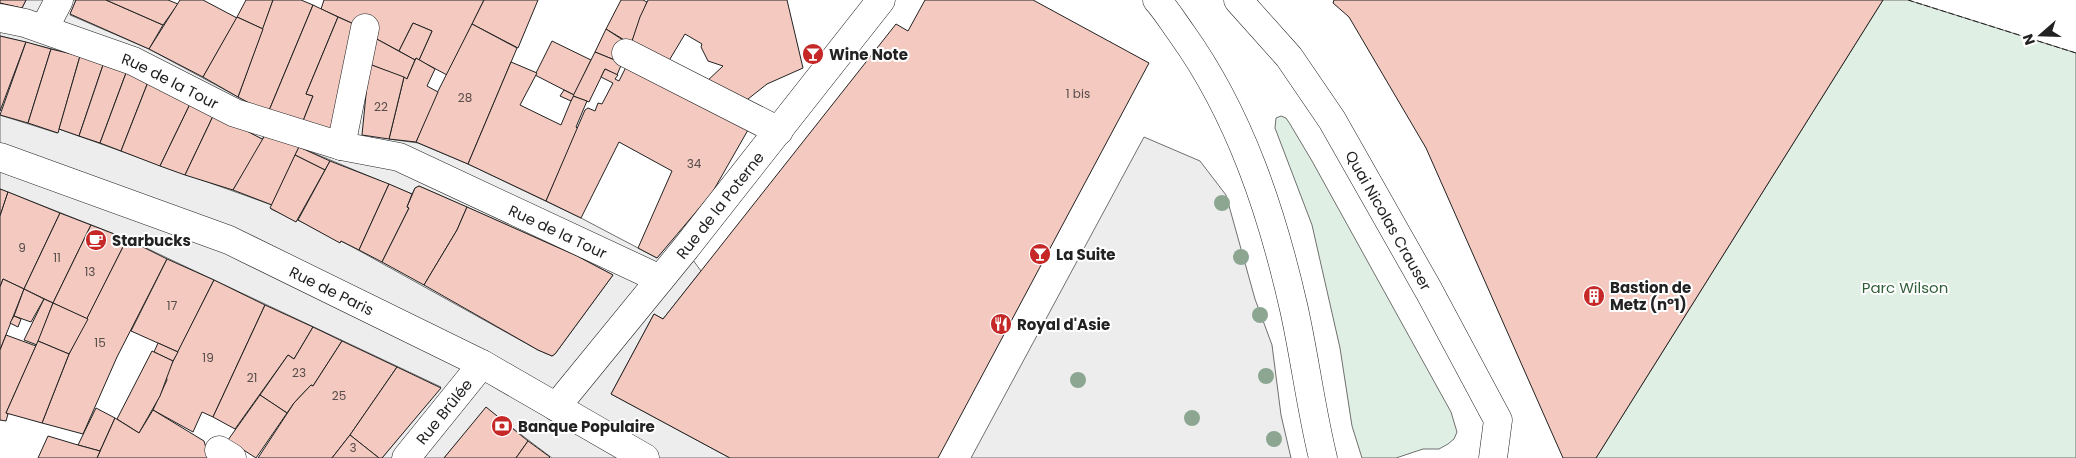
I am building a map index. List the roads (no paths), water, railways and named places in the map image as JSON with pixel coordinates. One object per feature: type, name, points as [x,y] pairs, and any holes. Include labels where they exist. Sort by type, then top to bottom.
[{"type":"street","points":[[44,29],[59,0]]},
{"type":"street","name":"Rue de la Poterne","points":[[556,407],[685,249],[881,0]]},
{"type":"street","points":[[1157,0],[1199,58],[1227,110],[1254,173],[1275,236],[1294,309],[1323,458]]},
{"type":"street","name":"Quai Nicolas Crauser","points":[[1238,0],[1290,57],[1332,120],[1429,291],[1498,420],[1493,458]]},
{"type":"street","name":"Rue de la Tour","points":[[0,18],[44,29],[133,62],[235,113],[341,146],[399,157],[660,279]]},
{"type":"street","points":[[341,146],[365,28]]},
{"type":"street","points":[[626,53],[779,131]]},
{"type":"street","name":"Rue de Paris","points":[[0,157],[229,240],[482,364],[645,458]]},
{"type":"street","name":"Rue Brûlée","points":[[406,458],[482,364]]},
{"type":"place","name":"Wine Note","points":[[813,54]]},
{"type":"place","name":"Starbucks","points":[[96,240]]},
{"type":"place","name":"La Suite","points":[[1040,254]]},
{"type":"place","name":"Bastion de Metz (n°1)","points":[[1594,296]]},
{"type":"place","name":"Royal d'Asie","points":[[1001,324]]},
{"type":"place","name":"Banque Populaire","points":[[502,426]]},
{"type":"park label","name":"Parc Wilson","points":[[1905,287]]}]
